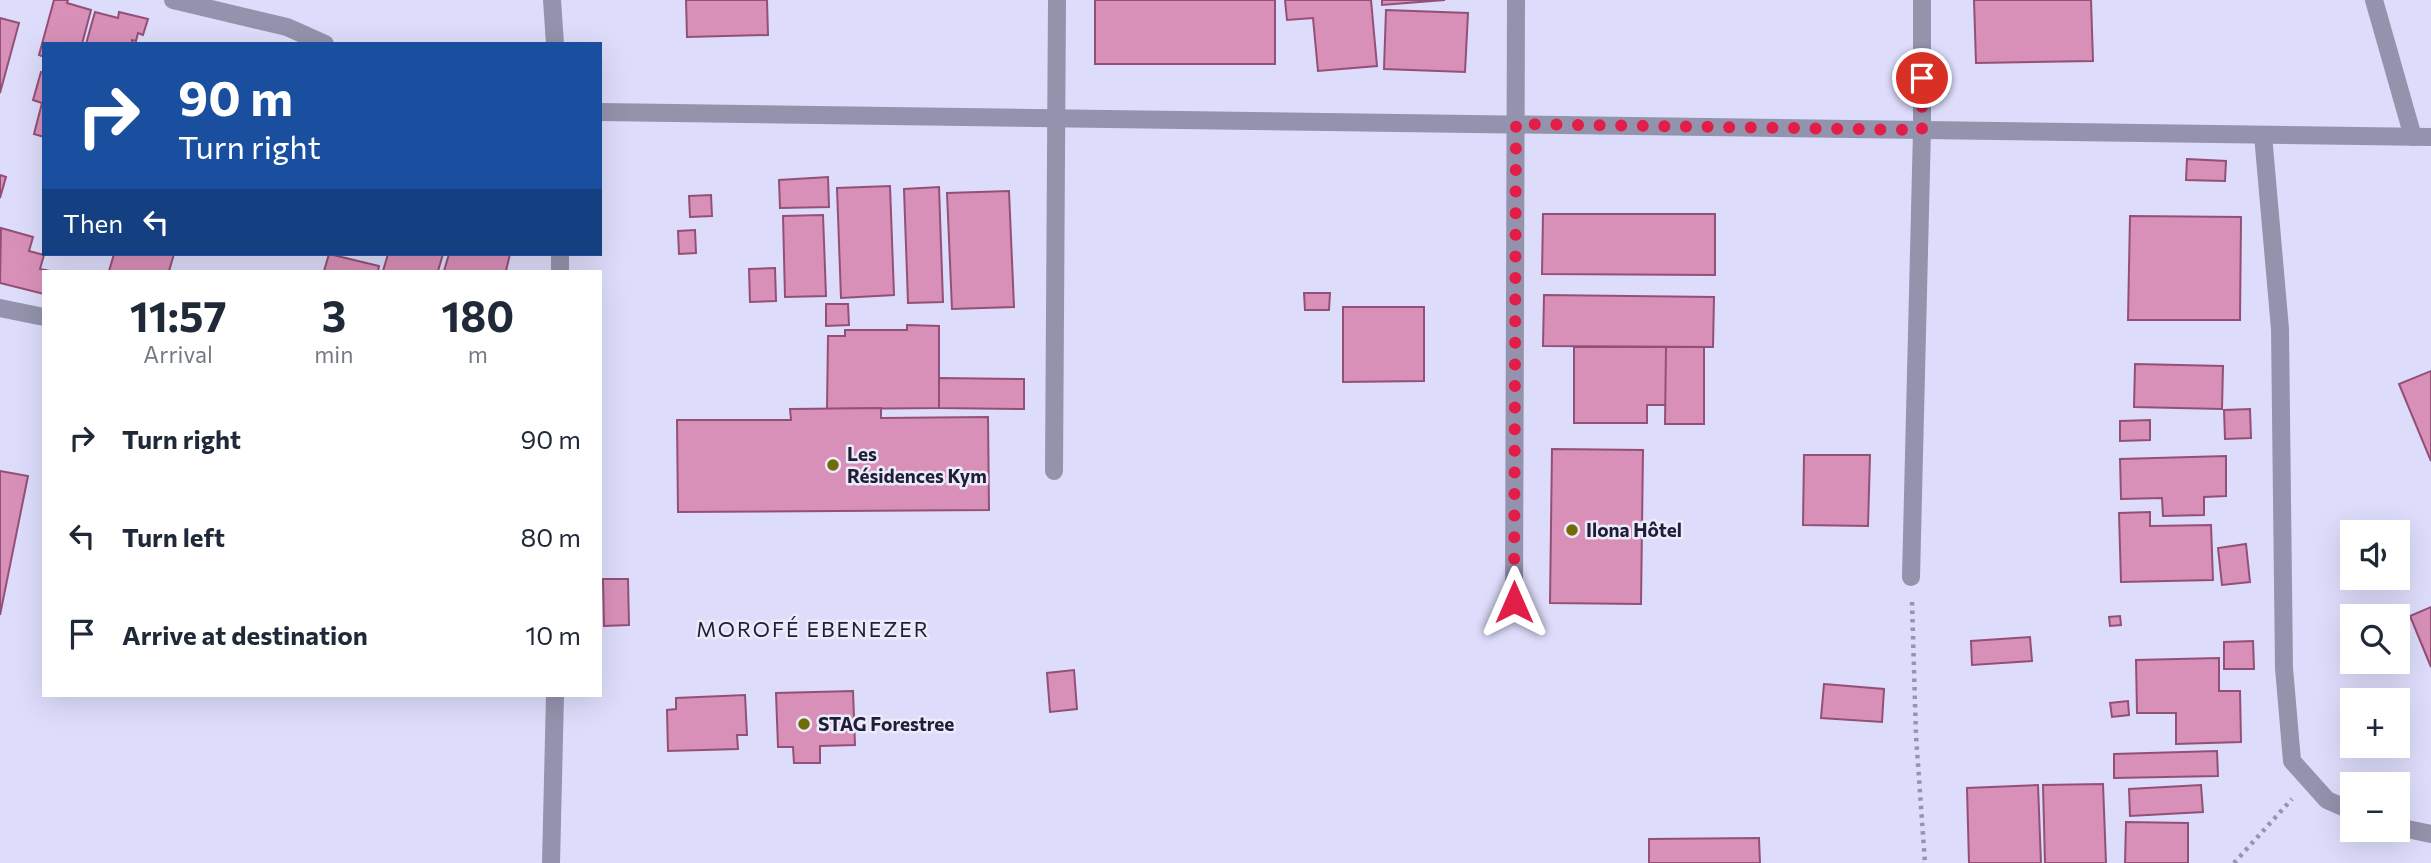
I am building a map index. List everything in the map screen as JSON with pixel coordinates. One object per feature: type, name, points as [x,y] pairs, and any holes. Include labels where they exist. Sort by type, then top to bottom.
[{"type":"street","points":[[173,0],[287,27],[321,42]]},
{"type":"street","points":[[552,0],[555,42]]},
{"type":"street","points":[[1054,471],[1057,0]]},
{"type":"street","points":[[1514,602],[1516,0]]},
{"type":"street","points":[[1912,577],[1922,130],[1922,0]]},
{"type":"street","points":[[2374,0],[2413,137]]},
{"type":"street","points":[[602,112],[2431,137]]},
{"type":"street","points":[[2263,135],[2280,329],[2284,668],[2292,761],[2327,800],[2340,806]]},
{"type":"street","points":[[0,308],[42,317]]},
{"type":"street","points":[[551,863],[555,697]]},
{"type":"street","points":[[2410,830],[2431,834]]},
{"type":"path","points":[[1912,577],[1916,736],[1925,863]]},
{"type":"path","points":[[2234,863],[2309,780]]},
{"type":"building","points":[[54,0],[68,0],[67,3],[91,10],[83,42],[43,42]]},
{"type":"building","points":[[686,0],[767,0],[768,35],[687,37]]},
{"type":"building","points":[[1095,0],[1275,0],[1275,64],[1095,64]]},
{"type":"building","points":[[1285,0],[1371,0],[1377,66],[1318,71],[1313,18],[1287,20]]},
{"type":"building","points":[[1382,0],[1445,0],[1382,5]]},
{"type":"building","points":[[1974,0],[2091,0],[2093,61],[1976,63]]},
{"type":"building","points":[[1386,10],[1468,13],[1465,72],[1384,69]]},
{"type":"building","points":[[95,12],[118,18],[119,12],[148,19],[143,35],[138,33],[136,41],[87,42]]},
{"type":"building","points":[[0,18],[19,23],[0,93]]},
{"type":"building","points":[[41,72],[42,72],[42,103],[33,100]]},
{"type":"building","points":[[42,103],[42,136],[34,134]]},
{"type":"building","points":[[2187,159],[2226,161],[2225,181],[2186,180]]},
{"type":"building","points":[[0,175],[6,177],[0,198]]},
{"type":"building","points":[[828,177],[829,207],[780,208],[779,180]]},
{"type":"building","points":[[890,186],[894,295],[841,298],[837,188]]},
{"type":"building","points":[[939,187],[943,302],[908,303],[904,189]]},
{"type":"building","points":[[1009,191],[1014,307],[952,309],[947,193]]},
{"type":"building","points":[[711,195],[712,216],[690,217],[689,196]]},
{"type":"building","points":[[1543,214],[1715,214],[1715,275],[1542,274]]},
{"type":"building","points":[[823,215],[826,296],[785,297],[783,216]]},
{"type":"building","points":[[2130,216],[2241,217],[2240,320],[2128,320]]},
{"type":"building","points":[[1,228],[33,237],[29,251],[44,256],[40,269],[45,270],[42,270],[42,294],[0,283]]},
{"type":"building","points":[[695,230],[696,253],[679,254],[678,231]]},
{"type":"building","points":[[113,256],[173,256],[169,270],[109,270]]},
{"type":"building","points":[[328,256],[379,266],[378,270],[324,270]]},
{"type":"building","points":[[387,256],[442,256],[438,270],[383,270]]},
{"type":"building","points":[[448,256],[510,256],[506,270],[444,270]]},
{"type":"building","points":[[775,268],[776,301],[750,302],[749,269]]},
{"type":"building","points":[[1304,293],[1330,293],[1329,310],[1305,310]]},
{"type":"building","points":[[1544,295],[1714,297],[1713,347],[1543,346]]},
{"type":"building","points":[[826,304],[848,304],[849,325],[826,326]]},
{"type":"building","points":[[1343,307],[1424,307],[1424,381],[1343,382]]},
{"type":"building","points":[[907,325],[939,326],[939,408],[827,409],[828,336],[845,336],[845,330],[907,330]]},
{"type":"building","points":[[1574,347],[1666,347],[1666,405],[1647,405],[1647,423],[1574,423]]},
{"type":"building","points":[[1666,347],[1704,347],[1704,424],[1665,424]]},
{"type":"building","points":[[2135,364],[2223,366],[2222,409],[2134,407]]},
{"type":"building","points":[[2431,371],[2431,461],[2399,384]]},
{"type":"building","points":[[939,378],[1024,379],[1024,409],[939,408]]},
{"type":"building","name":"Les Résidences Kym","points":[[881,408],[881,418],[988,417],[989,510],[678,512],[677,420],[791,420],[790,409]]},
{"type":"building","points":[[2250,409],[2251,438],[2225,439],[2224,410]]},
{"type":"building","points":[[2150,420],[2150,440],[2120,441],[2120,421]]},
{"type":"building","points":[[1552,449],[1643,450],[1641,604],[1550,603]]},
{"type":"building","points":[[1804,455],[1870,455],[1868,526],[1803,525]]},
{"type":"building","points":[[2226,456],[2226,496],[2204,497],[2204,515],[2163,516],[2162,498],[2121,499],[2120,459]]},
{"type":"building","points":[[0,471],[28,476],[0,615]]},
{"type":"building","points":[[2150,512],[2150,526],[2211,525],[2213,580],[2121,582],[2119,513]]},
{"type":"building","points":[[2246,544],[2250,582],[2222,585],[2218,548]]},
{"type":"building","points":[[603,579],[628,579],[629,625],[604,626]]},
{"type":"building","points":[[2431,607],[2431,667],[2410,616]]},
{"type":"building","points":[[2120,616],[2121,625],[2110,626],[2109,617]]},
{"type":"building","points":[[2030,637],[2032,661],[1972,665],[1971,641]]},
{"type":"building","points":[[2253,641],[2254,669],[2224,669],[2224,642]]},
{"type":"building","points":[[2219,658],[2219,691],[2240,691],[2241,742],[2176,744],[2176,713],[2137,713],[2136,660]]},
{"type":"building","points":[[1074,670],[1077,709],[1050,712],[1047,673]]},
{"type":"building","points":[[1824,684],[1884,689],[1882,722],[1821,718]]},
{"type":"building","points":[[853,691],[855,745],[820,746],[820,763],[794,763],[793,747],[778,747],[776,693]]},
{"type":"building","points":[[745,695],[747,735],[737,735],[738,749],[668,751],[667,710],[676,709],[676,698]]},
{"type":"building","points":[[2128,701],[2129,715],[2112,717],[2110,703]]},
{"type":"building","points":[[2217,751],[2218,776],[2114,778],[2114,754]]},
{"type":"building","points":[[2103,784],[2106,863],[2045,863],[2043,785]]},
{"type":"building","points":[[2038,785],[2041,863],[1969,863],[1967,788]]},
{"type":"building","points":[[2201,785],[2203,812],[2130,816],[2129,789]]},
{"type":"building","points":[[2126,822],[2188,823],[2188,863],[2125,863]]},
{"type":"building","points":[[1759,838],[1760,863],[1649,863],[1649,839]]},
{"type":"place","name":"Les Résidences Kym","points":[[833,465]]},
{"type":"place","name":"Ilona Hôtel","points":[[1572,530]]},
{"type":"place","name":"STAG Forestree","points":[[804,724]]},
{"type":"district","name":"MOROFÉ EBENEZER","points":[[813,630]]},
{"type":"route","points":[[1514,602],[1516,124],[1922,130],[1922,78]]}]
